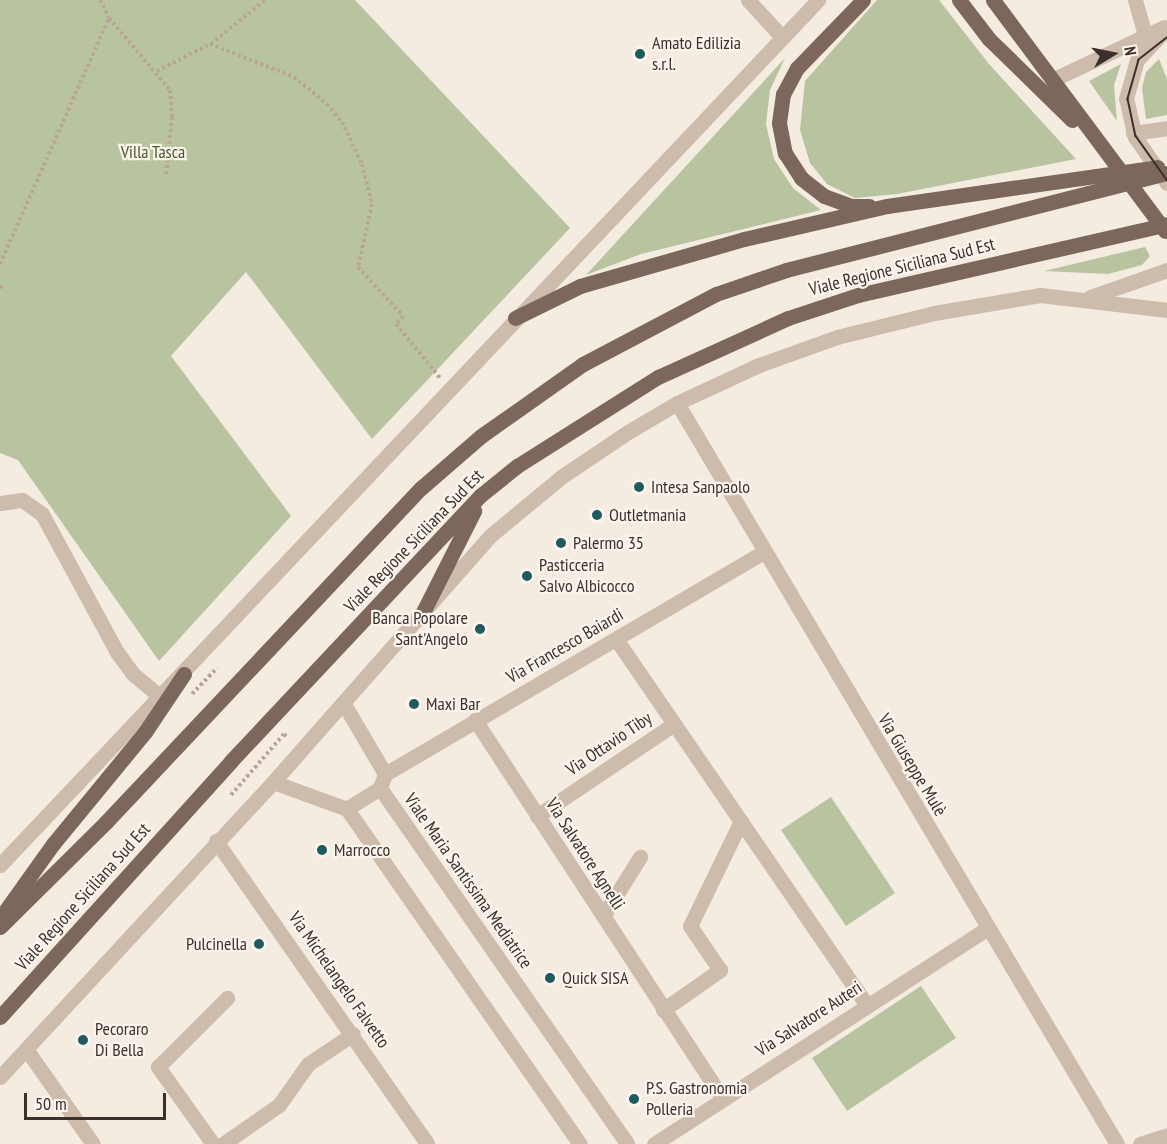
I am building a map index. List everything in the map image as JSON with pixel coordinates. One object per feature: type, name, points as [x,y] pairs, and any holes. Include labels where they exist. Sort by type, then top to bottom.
[{"type":"main road","points":[[863,0],[796,68],[783,94],[779,123],[785,153],[795,170],[824,196],[852,206],[887,206]]},
{"type":"main road","points":[[959,0],[989,39],[1107,154]]},
{"type":"main road","points":[[993,0],[1162,228]]},
{"type":"main road","points":[[515,318],[580,286],[652,263],[887,206],[1167,165]]},
{"type":"main road","name":"Viale Regione Siciliana Sud Est","points":[[0,927],[106,822],[420,488],[481,436],[583,364],[716,294],[786,270],[1167,173]]},
{"type":"main road","name":"Viale Regione Siciliana Sud Est","points":[[0,1017],[231,761],[481,495],[587,419],[657,377],[755,331],[858,295],[1162,228]]},
{"type":"main road","points":[[421,616],[481,495]]},
{"type":"main road","points":[[0,918],[53,844],[144,732],[183,674]]},
{"type":"street","points":[[748,0],[782,37]]},
{"type":"street","points":[[0,865],[818,0]]},
{"type":"street","points":[[1135,0],[1145,36]]},
{"type":"street","points":[[1052,80],[1167,27]]},
{"type":"street","points":[[1167,27],[1137,60],[1126,98],[1136,140],[1167,183]]},
{"type":"street","points":[[1136,140],[1167,128]]},
{"type":"street","points":[[1088,298],[1167,270]]},
{"type":"street","points":[[0,1077],[344,704],[491,535],[561,477],[677,403],[759,365],[837,337],[1007,299],[1040,295],[1088,298],[1167,310]]},
{"type":"street","name":"Via Giuseppe Mulè","points":[[677,403],[986,929],[1117,1144]]},
{"type":"street","points":[[0,502],[22,500],[42,514],[117,652],[132,673],[161,697]]},
{"type":"street","name":"Via Francesco Baiardi","points":[[382,781],[475,720],[764,552]]},
{"type":"street","points":[[616,639],[867,1005]]},
{"type":"street","name":"Viale Maria Santissima Mediatrice","points":[[344,704],[382,781],[627,1144]]},
{"type":"street","name":"Via Salvatore Agnelli","points":[[475,720],[723,1099]]},
{"type":"street","name":"Via Ottavio Tiby","points":[[537,816],[674,724]]},
{"type":"street","name":"Viale Maria Santissima Mediatrice","points":[[346,809],[382,781]]},
{"type":"street","points":[[273,782],[346,809],[580,1144]]},
{"type":"street","points":[[663,1010],[720,970],[690,926],[741,821]]},
{"type":"street","name":"Via Michelangelo Falvetto","points":[[216,841],[353,1034],[427,1144]]},
{"type":"street","points":[[603,916],[640,857]]},
{"type":"street","name":"Via Salvatore Auteri","points":[[654,1144],[986,929]]},
{"type":"street","points":[[213,1144],[158,1067],[227,998]]},
{"type":"street","points":[[223,1144],[279,1105],[308,1064],[353,1034]]},
{"type":"street","points":[[26,1049],[93,1144]]},
{"type":"street","points":[[1140,1144],[1167,1135]]},
{"type":"path","points":[[100,0],[109,18],[157,71],[170,90],[172,117],[166,176]]},
{"type":"path","points":[[157,71],[210,44],[265,0]]},
{"type":"path","points":[[0,264],[109,18]]},
{"type":"path","points":[[210,44],[294,77],[327,104],[342,122],[362,164],[372,204],[358,267],[403,316],[396,324],[450,388]]},
{"type":"path","points":[[231,795],[284,735],[287,738]]},
{"type":"green space","name":"Villa Tasca","points":[[0,0],[355,0],[570,228],[372,439],[246,272],[171,356],[291,516],[159,661],[18,460],[0,453]]},
{"type":"green space","points":[[877,0],[939,0],[989,64],[1076,159],[897,194],[855,198],[827,184],[810,163],[800,130],[805,81]]},
{"type":"green space","points":[[785,58],[770,90],[766,124],[774,159],[793,188],[821,210],[641,254],[586,275]]},
{"type":"green space","points":[[1159,59],[1167,79],[1167,115],[1146,119],[1142,88],[1146,72]]},
{"type":"green space","points":[[1121,64],[1114,85],[1117,121],[1089,81]]},
{"type":"green space","points":[[1145,247],[1150,256],[1142,265],[1108,274],[1044,271]]},
{"type":"green space","points":[[831,797],[895,893],[846,926],[781,830]]},
{"type":"green space","points":[[921,986],[956,1038],[847,1111],[812,1058]]},
{"type":"tram line","points":[[1167,38],[1139,60],[1128,99],[1136,136],[1167,180]]},
{"type":"place","name":"Amato Edilizia s.r.l.","points":[[640,54]]},
{"type":"place","name":"Intesa Sanpaolo","points":[[639,487]]},
{"type":"place","name":"Outletmania","points":[[597,515]]},
{"type":"place","name":"Palermo 35","points":[[561,543]]},
{"type":"place","name":"Pasticceria Salvo Albicocco","points":[[527,576]]},
{"type":"place","name":"Banca Popolare Sant'Angelo","points":[[480,629]]},
{"type":"place","name":"Maxi Bar","points":[[414,704]]},
{"type":"place","name":"Marrocco","points":[[322,850]]},
{"type":"place","name":"Pulcinella","points":[[259,944]]},
{"type":"place","name":"Quick SISA","points":[[550,978]]},
{"type":"place","name":"Pecoraro Di Bella","points":[[83,1040]]},
{"type":"place","name":"P.S. Gastronomia Polleria","points":[[634,1099]]}]
